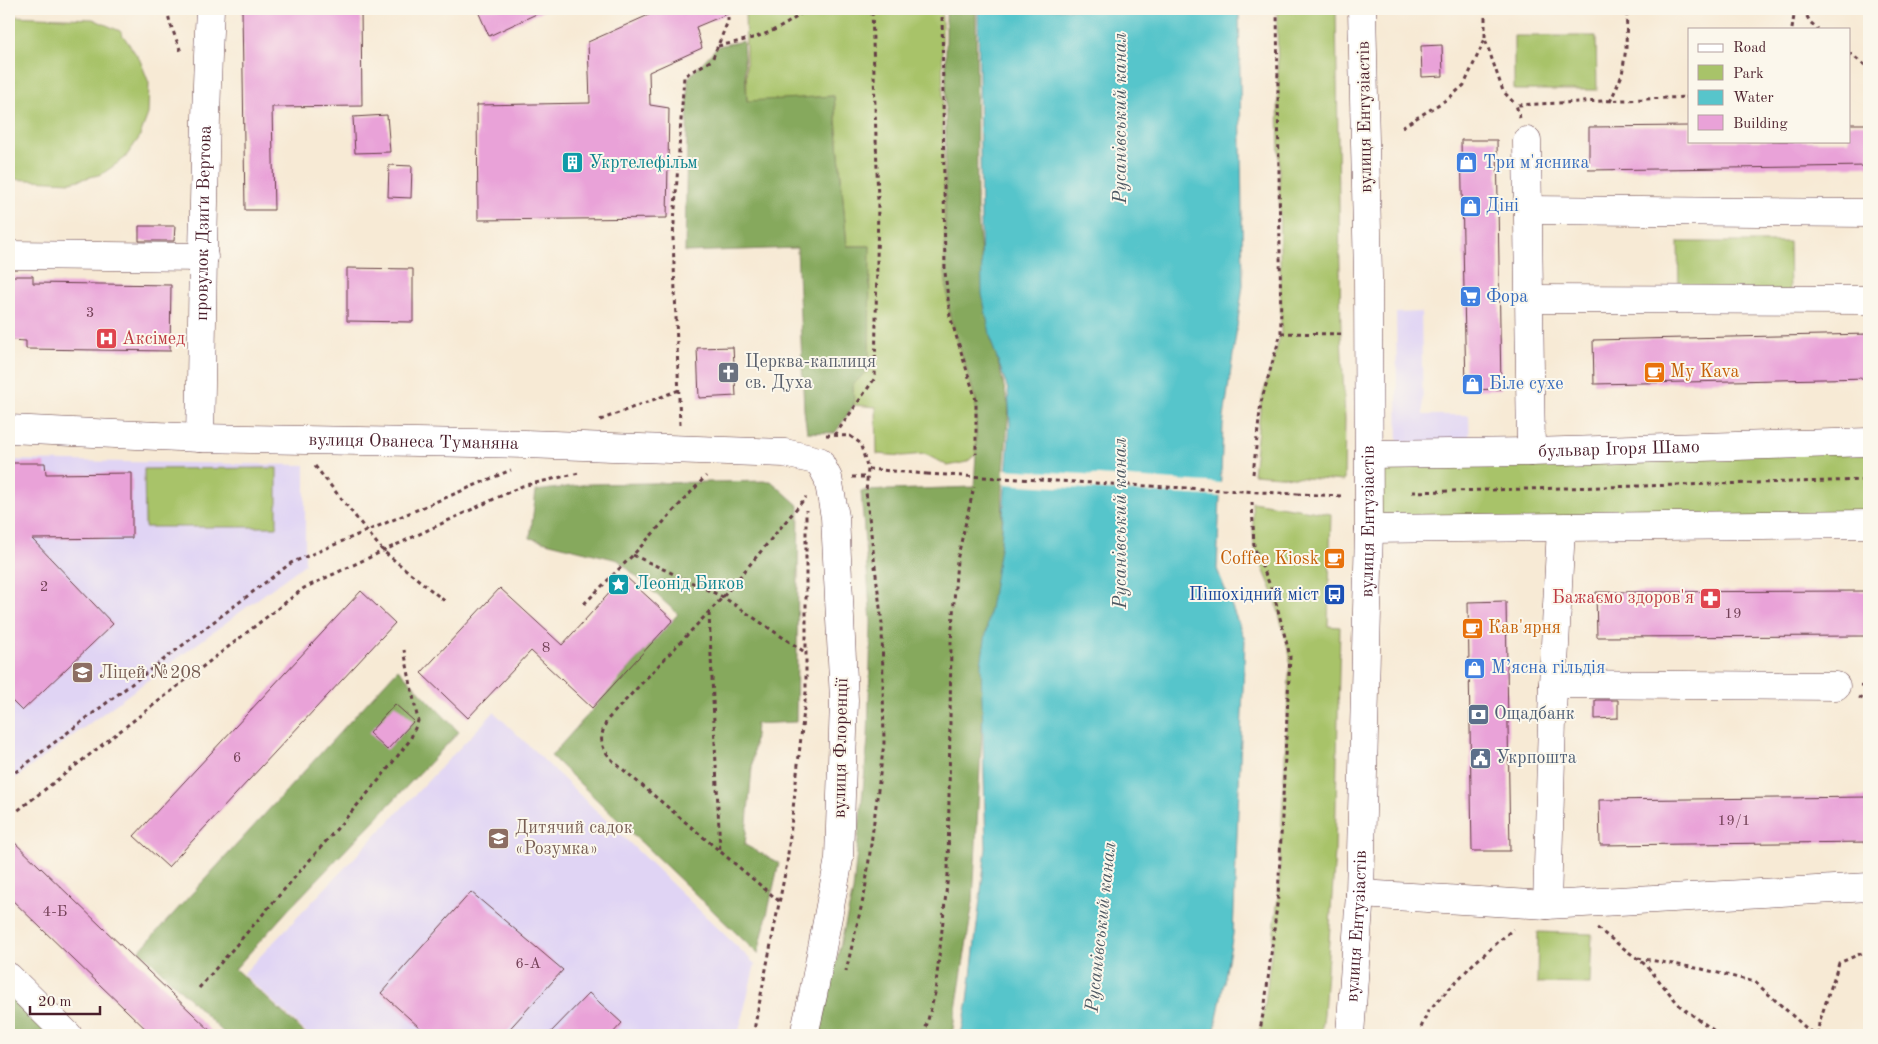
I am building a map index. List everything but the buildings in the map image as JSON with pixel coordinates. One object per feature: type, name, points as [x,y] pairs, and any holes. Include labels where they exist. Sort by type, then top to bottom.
[{"type":"street","name":"провулок Дзиґи Вертова","points":[[200,438],[205,116],[210,9]]},
{"type":"street","name":"вулиця Ентузіастів","points":[[1350,1035],[1360,894],[1369,530],[1368,266],[1362,9]]},
{"type":"street","points":[[1527,141],[1531,452]]},
{"type":"street","points":[[1528,210],[1869,213]]},
{"type":"street","points":[[9,255],[204,257]]},
{"type":"street","points":[[1529,299],[1869,300]]},
{"type":"street","name":"вулиця Ованеса Туманяна","points":[[9,429],[200,438],[524,444],[756,452],[785,454],[819,461]]},
{"type":"street","name":"бульвар Ігоря Шамо","points":[[1369,454],[1531,452],[1869,442]]},
{"type":"street","name":"вулиця Флоренції","points":[[804,1035],[839,859],[844,700],[835,517],[828,478],[819,461]]},
{"type":"street","points":[[1369,530],[1869,524]]},
{"type":"street","points":[[1547,906],[1552,684],[1560,528]]},
{"type":"street","points":[[1552,684],[1836,686]]},
{"type":"street","points":[[1360,894],[1547,906],[1869,887]]},
{"type":"street","points":[[9,977],[68,1035]]},
{"type":"path","points":[[168,9],[170,23],[182,54]]},
{"type":"path","points":[[680,428],[673,238],[684,76],[712,60],[728,21],[728,9]]},
{"type":"path","points":[[718,46],[756,38],[794,20],[806,9]]},
{"type":"path","points":[[819,461],[875,378],[878,202],[872,9]]},
{"type":"path","points":[[942,9],[945,272],[950,316],[976,400],[976,454]]},
{"type":"path","points":[[1253,474],[1261,402],[1281,333],[1277,9]]},
{"type":"path","points":[[1485,9],[1485,40],[1503,91],[1516,105],[1527,141]]},
{"type":"path","points":[[1610,102],[1622,75],[1626,48],[1627,9]]},
{"type":"path","points":[[1792,28],[1794,9]]},
{"type":"path","points":[[1803,9],[1810,22],[1817,28]]},
{"type":"path","points":[[1402,126],[1449,98],[1464,86],[1485,40]]},
{"type":"path","points":[[1850,54],[1869,68]]},
{"type":"path","points":[[1516,105],[1688,97]]},
{"type":"path","points":[[1281,333],[1340,334]]},
{"type":"path","points":[[597,421],[678,390]]},
{"type":"path","points":[[321,462],[311,462],[383,551],[447,603]]},
{"type":"path","points":[[9,777],[292,563],[514,469]]},
{"type":"path","points":[[868,469],[927,474],[1342,496]]},
{"type":"path","points":[[12,815],[304,588],[522,486],[584,472]]},
{"type":"path","points":[[584,604],[633,555],[709,473]]},
{"type":"path","points":[[1412,492],[1869,480]]},
{"type":"path","points":[[924,1035],[934,993],[948,874],[951,642],[956,560],[974,487]]},
{"type":"path","points":[[753,1035],[787,863],[806,692],[806,497],[724,597],[606,720],[600,736],[604,751],[613,761],[779,901]]},
{"type":"path","points":[[1252,502],[1254,547],[1274,595],[1290,656],[1278,897],[1265,1004],[1259,1035]]},
{"type":"path","points":[[633,555],[724,597],[806,653]]},
{"type":"path","points":[[709,612],[720,852]]},
{"type":"path","points":[[199,988],[379,780],[410,740],[418,722],[404,650]]},
{"type":"path","points":[[1418,1035],[1428,1011],[1472,966],[1516,927]]},
{"type":"path","points":[[1597,927],[1647,966],[1680,1006],[1720,1035]]},
{"type":"path","points":[[1818,1035],[1819,1023],[1839,963],[1869,950]]},
{"type":"path","points":[[1635,957],[1702,969],[1755,982],[1814,1035]]},
{"type":"shaded area","points":[[1421,312],[1423,415],[1469,415],[1470,453],[1398,454],[1396,313]]},
{"type":"shaded area","name":"Ліцей №208","points":[[9,460],[305,465],[305,564],[9,783]]},
{"type":"shaded area","name":"Дитячий садок «Розумка»","points":[[494,712],[755,964],[738,1035],[309,1035],[243,974]]},
{"type":"green space","points":[[745,9],[942,9],[945,272],[950,316],[976,400],[976,454],[967,462],[948,466],[925,454],[902,456],[877,454],[876,407],[854,405],[853,403],[848,414],[870,246],[847,246],[834,96],[747,102]]},
{"type":"green space","points":[[946,9],[976,9],[977,209],[986,313],[1009,407],[1003,484],[1002,534],[983,709],[973,902],[952,1035],[819,1035],[853,891],[868,739],[871,622],[861,491],[974,487],[976,400],[950,316],[945,272]]},
{"type":"green space","points":[[1277,9],[1336,9],[1341,334],[1345,419],[1344,481],[1253,474],[1261,402],[1281,333]]},
{"type":"green space","points":[[9,16],[93,19],[120,31],[140,60],[149,83],[148,114],[139,138],[125,158],[102,174],[71,182],[9,179]]},
{"type":"green space","points":[[1514,36],[1596,36],[1597,90],[1514,90]]},
{"type":"green space","points":[[743,41],[747,101],[834,96],[847,246],[870,246],[869,370],[853,384],[854,405],[835,433],[807,432],[804,410],[797,248],[685,252],[688,78],[718,46]]},
{"type":"green space","points":[[1678,242],[1789,242],[1790,295],[1679,295]]},
{"type":"green space","points":[[1869,442],[1869,524],[1369,529],[1369,454]]},
{"type":"green space","points":[[277,468],[277,527],[145,527],[144,469]]},
{"type":"green space","points":[[771,481],[799,506],[796,722],[756,724],[745,845],[779,863],[758,954],[551,756],[678,614],[618,560],[530,538],[536,491],[589,484]]},
{"type":"green space","points":[[1252,502],[1331,514],[1328,626],[1340,627],[1335,852],[1321,1035],[1259,1035],[1265,1004],[1278,897],[1290,656],[1274,595],[1254,547]]},
{"type":"green space","points":[[398,669],[459,732],[288,910],[235,969],[307,1035],[226,1035],[140,950]]},
{"type":"green space","points":[[1538,932],[1592,934],[1590,984],[1537,983]]},
{"type":"green space","points":[[10,996],[50,1035],[9,1035]]},
{"type":"water","name":"Русанівський канал","points":[[978,9],[1239,9],[1243,285],[1223,425],[1217,569],[1245,640],[1233,934],[1214,1035],[961,1035],[968,1001],[986,848],[981,664],[1001,542],[1010,424],[1008,390],[992,344],[982,294]]},
{"type":"pier","points":[[1004,469],[1223,483],[1223,497],[1003,484]]},
{"type":"place","name":"Укртелефільм","points":[[573,163]]},
{"type":"place","name":"Три м'ясника","points":[[1467,163]]},
{"type":"place","name":"Діні","points":[[1470,206]]},
{"type":"place","name":"Фора","points":[[1470,297]]},
{"type":"place","name":"Аксімед","points":[[106,339]]},
{"type":"place","name":"Церква-каплиця св. Духа","points":[[729,372]]},
{"type":"place","name":"My Kava","points":[[1654,372]]},
{"type":"place","name":"Біле сухе","points":[[1473,384]]},
{"type":"place","name":"Coffee Kiosk","points":[[1335,559]]},
{"type":"place","name":"Леонід Биков","points":[[619,584]]},
{"type":"place","name":"Пішохідний міст","points":[[1335,595]]},
{"type":"place","name":"Бажаємо здоров'я","points":[[1710,598]]},
{"type":"place","name":"Кав'ярня","points":[[1472,628]]},
{"type":"place","name":"М’ясна гільдія","points":[[1475,668]]},
{"type":"place","name":"Ліцей №208","points":[[83,673]]},
{"type":"place","name":"Ощадбанк","points":[[1478,714]]},
{"type":"place","name":"Укрпошта","points":[[1480,758]]},
{"type":"place","name":"Дитячий садок «Розумка»","points":[[499,838]]}]
